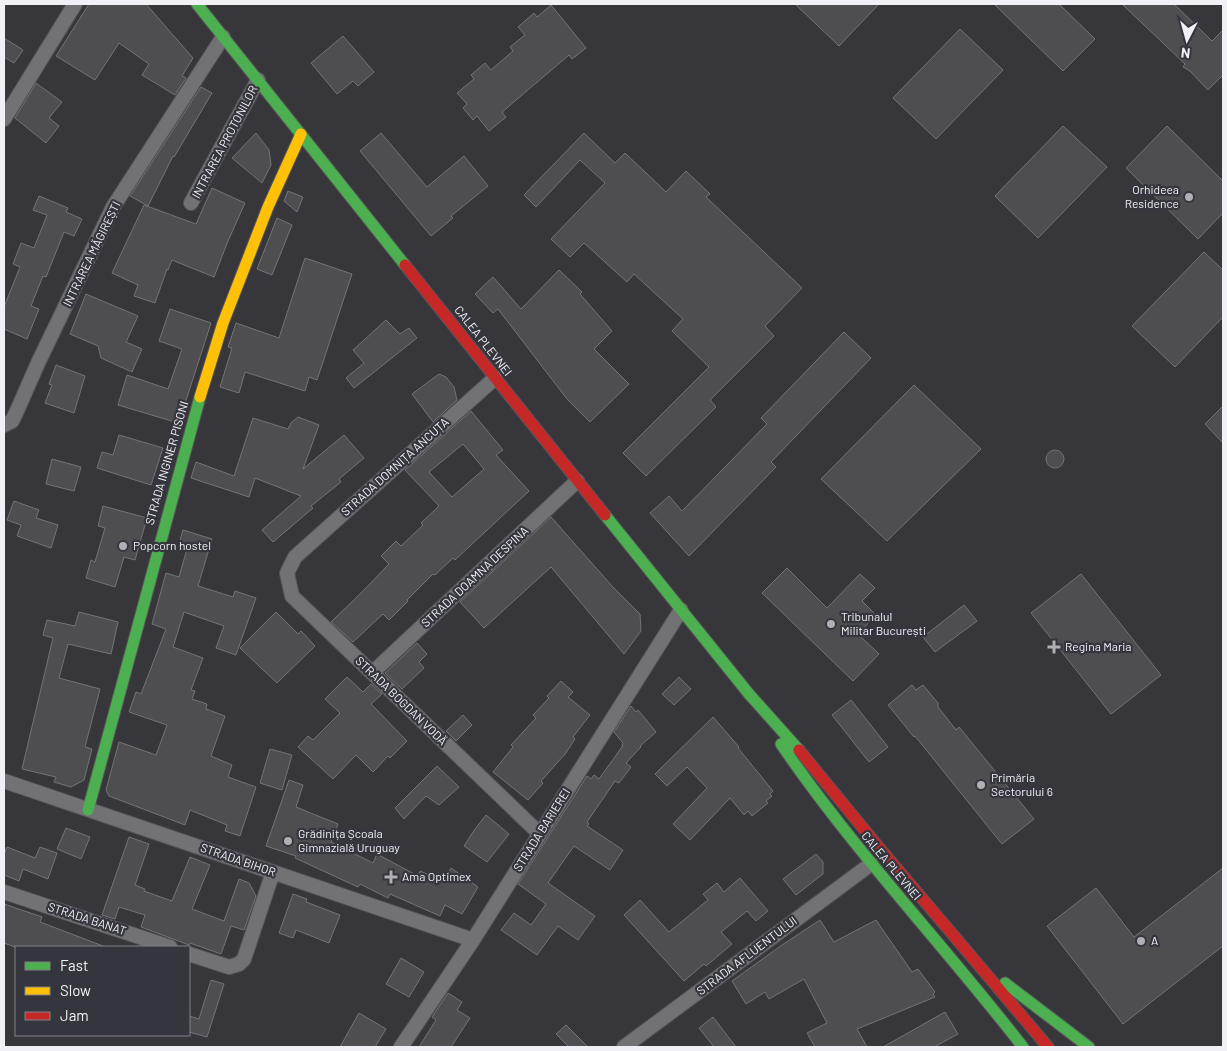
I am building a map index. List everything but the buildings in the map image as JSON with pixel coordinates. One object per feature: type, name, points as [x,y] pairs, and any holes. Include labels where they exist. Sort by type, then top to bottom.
[{"type":"main road","name":"CALEA PLEVNEI","points":[[197,4],[680,610],[749,694],[812,764],[876,844],[1048,1047]]},
{"type":"main road","name":"STRADA INGINER PISONI","points":[[88,810],[191,425],[223,323],[268,207],[301,134]]},
{"type":"main road","name":"CALEA PLEVNEI","points":[[749,694],[801,775],[871,864],[997,1012],[1023,1047]]},
{"type":"main road","name":"CALEA PLEVNEI","points":[[974,960],[1089,1047]]},
{"type":"main road","points":[[997,1012],[1035,1047]]},
{"type":"street","points":[[4,119],[76,4]]},
{"type":"street","name":"INTRAREA MĂGIREȘTI","points":[[4,425],[12,421],[113,207],[223,37]]},
{"type":"street","name":"INTRAREA PROTONILOR","points":[[191,203],[258,80]]},
{"type":"street","name":"STRADA DOMNIȚA ANCUȚA","points":[[295,557],[495,378]]},
{"type":"street","name":"STRADA DOAMNA DESPINA","points":[[372,673],[578,481]]},
{"type":"street","name":"STRADA BOGDAN VODĂ","points":[[295,557],[287,573],[292,596],[540,834]]},
{"type":"street","name":"STRADA BARIEREI","points":[[401,1047],[473,940],[680,610]]},
{"type":"street","name":"STRADA BIHOR","points":[[4,781],[473,940]]},
{"type":"street","name":"STRADA AFLUENTULUI","points":[[624,1047],[871,864]]},
{"type":"street","points":[[190,954],[229,967],[239,964],[244,959],[273,872]]},
{"type":"street","name":"STRADA BANAT","points":[[4,892],[167,946]]},
{"type":"traffic: fast","points":[[197,4],[405,265]]},
{"type":"traffic: fast","points":[[88,810],[200,397]]},
{"type":"traffic: fast","points":[[605,515],[749,694],[799,750]]},
{"type":"traffic: fast","points":[[781,744],[809,784],[869,860],[1023,1047]]},
{"type":"traffic: fast","points":[[1005,983],[1089,1047]]},
{"type":"traffic: slow","points":[[200,397],[223,323],[268,207],[301,134]]},
{"type":"traffic: jam","points":[[405,265],[605,515]]},
{"type":"traffic: jam","points":[[799,750],[1048,1047]]},
{"type":"place","name":"Orhideea Residence","points":[[1189,197]]},
{"type":"place","name":"Popcorn hostel","points":[[123,546]]},
{"type":"place","name":"Tribunalul Militar București","points":[[831,624]]},
{"type":"place","name":"Regina Maria","points":[[1054,647]]},
{"type":"place","name":"Primăria Sectorului 6","points":[[981,785]]},
{"type":"place","name":"Grădinița Școala Gimnazială Uruguay","points":[[288,841]]},
{"type":"place","name":"Ama Optimex","points":[[391,877]]},
{"type":"place","name":"A","points":[[1141,941]]}]
